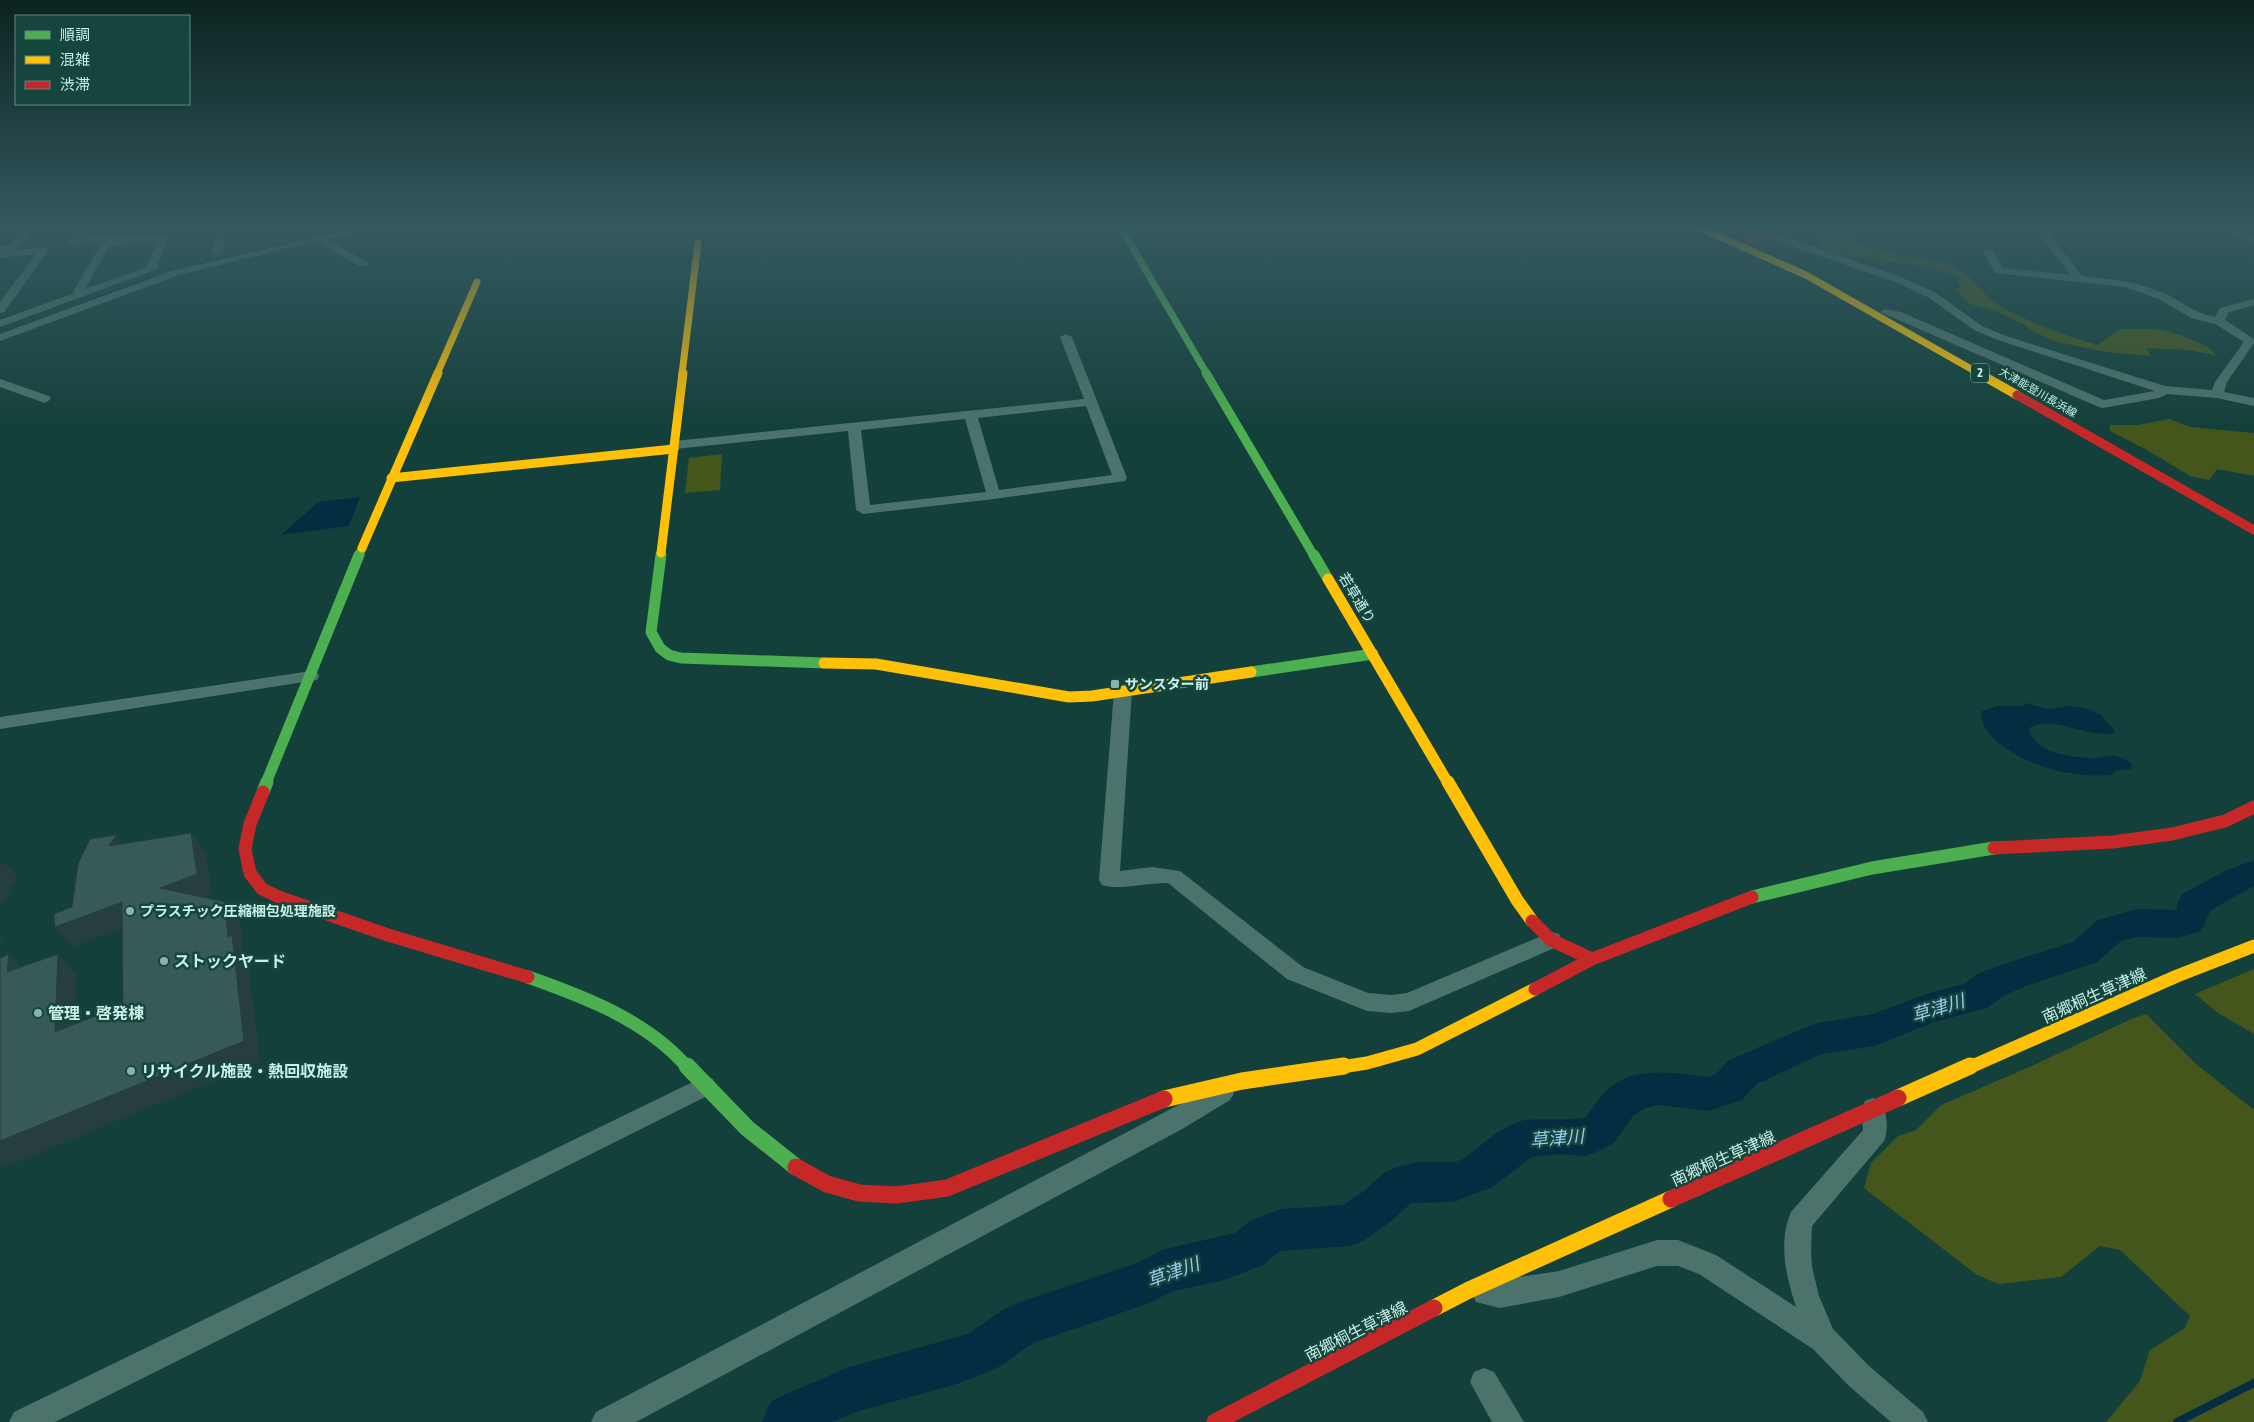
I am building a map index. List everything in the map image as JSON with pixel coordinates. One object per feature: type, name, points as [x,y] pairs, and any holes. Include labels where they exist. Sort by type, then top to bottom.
[{"type":"street","points":[[0,312],[13,294]]},
{"type":"street","points":[[0,324],[78,294]]},
{"type":"street","points":[[0,338],[117,294]]},
{"type":"street","points":[[472,294],[392,478],[250,824],[244,842],[245,860],[252,877],[261,888],[325,913],[422,946],[515,972],[570,992],[619,1016],[673,1051],[705,1086],[787,1163],[814,1179],[846,1191],[876,1195],[910,1195],[947,1188],[1166,1098],[1242,1081],[1367,1063],[1417,1049],[1592,959],[1750,898],[1810,881],[1949,853],[2005,847],[2113,842],[2172,834],[2225,821],[2254,806]]},
{"type":"street","points":[[692,294],[651,632],[654,643],[664,652],[675,657],[688,659],[876,664],[1069,697],[1092,696],[1373,654]]},
{"type":"street","name":"若草通り","points":[[1160,294],[1517,900],[1537,928],[1551,940],[1592,959]]},
{"type":"street","name":"大津能登川長浜線","points":[[1840,294],[2254,530]]},
{"type":"street","name":"大津能登川長浜線","points":[[1854,294],[2254,519]]},
{"type":"street","points":[[1931,294],[1978,328],[2002,338],[2164,390],[2217,394],[2254,402]]},
{"type":"street","points":[[2156,294],[2195,316],[2219,321],[2250,340],[2222,382],[2217,394]]},
{"type":"street","points":[[2219,321],[2224,310],[2254,302]]},
{"type":"street","points":[[0,312],[37,311]]},
{"type":"street","points":[[1885,312],[1897,314],[2103,404],[2159,394],[2164,390]]},
{"type":"street","points":[[854,425],[863,510],[1120,478],[1066,337]]},
{"type":"street","points":[[0,383],[45,399]]},
{"type":"street","points":[[392,478],[854,425],[1090,402]]},
{"type":"street","points":[[970,413],[994,495]]},
{"type":"street","points":[[0,723],[311,676]]},
{"type":"street","points":[[1123,691],[1109,880],[1152,875],[1173,876],[1295,973],[1367,1002],[1391,1004],[1409,1002],[1551,940]]},
{"type":"street","name":"南郷桐生草津線","points":[[1215,1422],[1469,1290],[1873,1109],[2177,976],[2254,946]]},
{"type":"street","points":[[606,1422],[1175,1120],[1242,1081]]},
{"type":"street","points":[[24,1422],[705,1086]]},
{"type":"street","points":[[1823,1339],[1806,1303],[1798,1264],[1796,1239],[1800,1221],[1875,1133],[1873,1109]]},
{"type":"street","points":[[1469,1290],[1500,1294],[1559,1284],[1657,1253],[1678,1253],[1707,1264],[1823,1339],[1859,1376],[1913,1422]]},
{"type":"street","points":[[1484,1382],[1509,1422]]},
{"type":"green space","points":[[1960,294],[1985,294],[1989,299],[2017,315],[2097,345],[2120,329],[2156,329],[2181,335],[2208,347],[2216,355],[2188,350],[2146,348],[2151,356],[2107,352],[2057,342],[2034,332],[2023,324],[1994,310],[1970,304]]},
{"type":"green space","points":[[2169,419],[2190,427],[2254,433],[2254,476],[2217,469],[2209,480],[2190,476],[2147,450],[2110,431],[2110,425],[2138,425]]},
{"type":"green space","points":[[722,454],[720,490],[685,493],[689,458]]},
{"type":"green space","points":[[2254,969],[2254,1034],[2218,1013],[2195,994]]},
{"type":"green space","points":[[2146,1014],[2196,1064],[2254,1110],[2254,1422],[2106,1422],[2140,1381],[2150,1350],[2185,1328],[2190,1316],[2120,1250],[2100,1246],[2061,1277],[1999,1284],[1977,1275],[1864,1188],[1871,1163],[1898,1136],[1916,1130],[1941,1105]]},
{"type":"water","points":[[360,497],[349,526],[281,535],[318,502]]},
{"type":"water","points":[[2025,703],[2049,709],[2069,706],[2086,708],[2100,714],[2115,730],[2114,733],[2093,733],[2049,724],[2039,724],[2029,728],[2032,737],[2038,744],[2056,753],[2096,758],[2118,756],[2132,765],[2131,769],[2115,771],[2112,775],[2096,776],[2063,772],[2047,768],[2016,754],[1995,739],[1987,730],[1982,721],[1982,711],[1997,706],[2024,706]]},
{"type":"building","points":[[191,833],[197,874],[160,888],[225,902],[228,937],[232,935],[244,1041],[0,1141],[0,958],[9,954],[7,972],[58,954],[55,1032],[123,1005],[122,902],[55,927],[54,914],[72,907],[78,864],[90,839],[116,835],[109,846]]},
{"type":"waterway","points":[[92,300],[107,294]]},
{"type":"waterway","name":"草津川","points":[[786,1422],[792,1416],[849,1391],[960,1360],[983,1351],[1020,1325],[1147,1282],[1165,1271],[1221,1259],[1248,1250],[1265,1236],[1280,1230],[1350,1225],[1379,1205],[1400,1186],[1420,1182],[1454,1182],[1476,1174],[1524,1139],[1561,1136],[1585,1138],[1600,1130],[1619,1104],[1636,1092],[1658,1088],[1708,1094],[1728,1088],[1743,1072],[1817,1039],[1875,1030],[1929,1008],[1974,997],[1992,984],[2014,975],[2085,952],[2110,930],[2137,923],[2178,924],[2189,921],[2194,913],[2194,903],[2210,896],[2238,879],[2254,873]]},
{"type":"waterway","points":[[2177,1422],[2254,1383]]},
{"type":"traffic: fast","points":[[1160,294],[1328,579]]},
{"type":"traffic: fast","points":[[263,792],[362,548]]},
{"type":"traffic: fast","points":[[661,553],[651,632],[660,648],[669,655],[681,658],[824,663]]},
{"type":"traffic: fast","points":[[1251,672],[1373,654]]},
{"type":"traffic: fast","points":[[1752,897],[1872,868],[1933,856],[1994,848]]},
{"type":"traffic: fast","points":[[528,977],[606,1008],[660,1041],[680,1058],[747,1128],[796,1167]]},
{"type":"traffic: slow","points":[[362,548],[472,294]]},
{"type":"traffic: slow","points":[[661,553],[692,294]]},
{"type":"traffic: slow","points":[[1840,294],[2017,395]]},
{"type":"traffic: slow","points":[[391,478],[674,449]]},
{"type":"traffic: slow","points":[[1328,579],[1517,900],[1532,921]]},
{"type":"traffic: slow","points":[[824,663],[876,664],[1069,697],[1092,696],[1251,672]]},
{"type":"traffic: slow","points":[[1898,1098],[2177,976],[2254,946]]},
{"type":"traffic: slow","points":[[1164,1099],[1242,1081],[1367,1063],[1417,1049],[1535,989]]},
{"type":"traffic: slow","points":[[1434,1308],[1469,1290],[1671,1199]]},
{"type":"traffic: jam","points":[[2017,395],[2254,530]]},
{"type":"traffic: jam","points":[[263,792],[250,824],[245,849],[250,873],[262,889],[281,898],[388,935],[528,977]]},
{"type":"traffic: jam","points":[[1994,848],[2113,842],[2172,834],[2225,821],[2254,807]]},
{"type":"traffic: jam","points":[[1535,989],[1592,959],[1752,897]]},
{"type":"traffic: jam","points":[[1532,921],[1551,940],[1592,959]]},
{"type":"traffic: jam","points":[[1671,1199],[1898,1098]]},
{"type":"traffic: jam","points":[[796,1167],[827,1184],[859,1193],[897,1195],[947,1188],[1164,1099]]},
{"type":"traffic: jam","points":[[1215,1422],[1434,1308]]},
{"type":"place","name":"サンスター前","points":[[1115,684]]},
{"type":"place","name":"プラスチック圧縮梱包処理施設","points":[[130,911]]},
{"type":"place","name":"ストックヤード","points":[[164,961]]},
{"type":"place","name":"管理・啓発棟","points":[[38,1013]]},
{"type":"place","name":"リサイクル施設・熱回収施設","points":[[131,1071]]}]
